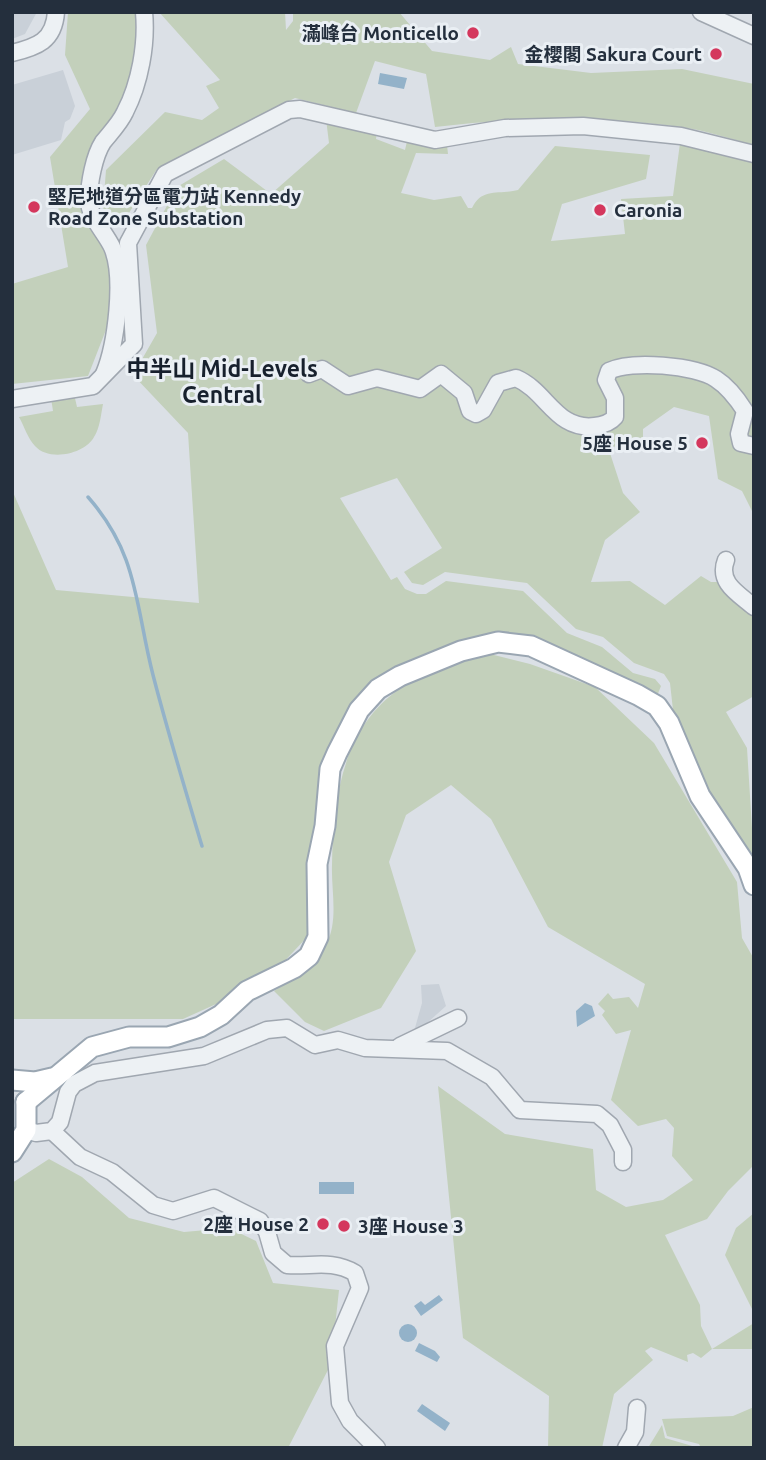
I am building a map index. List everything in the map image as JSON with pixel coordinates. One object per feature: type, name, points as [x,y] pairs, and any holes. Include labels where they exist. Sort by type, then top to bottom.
[{"type":"main road","points":[[26,1102],[92,1046],[129,1037],[168,1037],[200,1027],[221,1015],[247,991],[294,968],[309,956],[318,937],[316,870],[325,826],[330,769],[354,718],[371,695],[392,680],[468,649],[509,642],[541,649],[657,706],[669,723],[700,796],[748,868],[754,885]]},
{"type":"main road","points":[[12,1080],[35,1082],[57,1076]]},
{"type":"main road","points":[[12,1085],[26,1102],[26,1130],[12,1152]]},
{"type":"street","points":[[12,53],[44,42],[53,29],[56,12]]},
{"type":"street","points":[[102,379],[108,364],[116,319],[117,268],[114,252],[90,208],[89,197],[100,147],[122,118],[132,94],[143,50],[144,12]]},
{"type":"street","points":[[701,12],[754,36]]},
{"type":"street","points":[[12,399],[87,388],[102,379],[134,344],[128,243],[165,174],[294,109],[435,140],[485,130],[583,126],[681,136],[754,154]]},
{"type":"street","points":[[309,374],[322,369],[345,385],[377,378],[418,389],[423,388],[436,375],[443,375],[464,393],[474,414],[482,411],[498,383],[516,378],[529,385],[563,419],[586,426],[608,423],[615,417],[615,398],[606,378],[610,371],[631,365],[666,367],[710,376],[720,382],[745,411],[739,434],[740,443],[754,446]]},
{"type":"street","points":[[726,560],[723,571],[727,584],[754,607]]},
{"type":"street","points":[[392,1050],[458,1018]]},
{"type":"street","points":[[26,1130],[36,1133],[52,1130],[60,1122],[68,1092],[84,1077],[204,1056],[267,1030],[287,1028],[315,1045],[338,1040],[365,1048],[424,1048],[447,1051],[492,1077],[520,1110],[597,1114],[615,1133],[624,1150],[623,1162]]},
{"type":"street","points":[[52,1130],[80,1157],[112,1172],[153,1205],[173,1211],[205,1199],[223,1201],[260,1221],[267,1231],[273,1253],[287,1265],[320,1263],[337,1265],[355,1273],[360,1288],[335,1346],[340,1403],[350,1421],[377,1448]]},
{"type":"street","points":[[626,1448],[635,1432],[637,1408]]},
{"type":"shaded area","points":[[12,12],[37,12],[25,34],[12,39]]},
{"type":"shaded area","points":[[63,70],[75,106],[70,119],[65,122],[61,140],[12,155],[12,85]]},
{"type":"shaded area","points":[[439,984],[446,1006],[427,1023],[427,1029],[413,1035],[422,1003],[421,985]]},
{"type":"green space","points":[[68,12],[136,12],[139,49],[124,110],[84,196],[109,265],[111,317],[88,376],[12,384],[12,284],[68,267],[50,157],[90,109],[65,55]]},
{"type":"green space","points":[[159,12],[285,12],[286,30],[293,21],[293,12],[399,12],[432,51],[490,60],[511,47],[518,64],[591,73],[682,69],[754,84],[754,145],[690,128],[619,121],[527,120],[435,127],[426,74],[375,61],[356,113],[295,98],[157,169],[120,227],[103,208],[106,170],[165,112],[202,120],[219,108],[206,86],[220,80]]},
{"type":"green space","points":[[326,119],[377,131],[376,139],[405,150],[408,137],[447,145],[448,154],[416,153],[401,193],[434,200],[461,196],[468,208],[472,208],[476,201],[486,194],[518,190],[555,146],[650,155],[646,179],[562,204],[551,241],[625,234],[621,199],[673,196],[680,143],[754,161],[754,515],[742,491],[718,479],[709,416],[674,407],[643,429],[643,445],[608,447],[623,493],[640,512],[605,540],[591,582],[630,581],[665,605],[701,576],[711,582],[721,582],[754,616],[754,696],[726,712],[747,748],[754,860],[704,784],[673,710],[670,683],[664,674],[634,663],[603,637],[576,629],[527,583],[445,572],[423,585],[412,583],[404,572],[442,548],[397,478],[340,498],[391,580],[397,577],[405,589],[417,594],[426,594],[446,581],[523,591],[567,633],[602,647],[633,673],[655,679],[661,686],[657,696],[555,645],[512,634],[467,638],[396,667],[343,720],[309,935],[265,982],[183,1019],[12,1019],[12,490],[56,590],[199,603],[188,433],[133,375],[157,333],[146,245],[177,187],[224,159],[271,194],[329,143]]},
{"type":"green space","points":[[74,394],[77,407],[103,404],[94,437],[75,452],[57,455],[41,451],[30,440],[19,417],[53,411],[51,398]]},
{"type":"green space","points":[[490,654],[530,664],[595,687],[654,743],[737,882],[742,938],[754,959],[754,1165],[728,1191],[707,1219],[665,1235],[700,1305],[701,1326],[712,1349],[701,1358],[693,1353],[687,1355],[688,1362],[651,1347],[645,1351],[653,1360],[614,1394],[602,1448],[548,1448],[549,1396],[463,1338],[438,1086],[505,1134],[593,1149],[596,1190],[626,1207],[663,1200],[693,1180],[672,1156],[674,1128],[666,1119],[638,1126],[611,1100],[631,1030],[616,1034],[602,1015],[605,1011],[598,1004],[608,993],[613,999],[629,997],[638,1008],[645,984],[548,927],[491,819],[451,785],[406,815],[389,862],[416,951],[381,1008],[324,1031],[305,1022],[274,991],[310,965],[326,945],[330,935],[333,916],[334,822],[340,785],[350,752],[365,723],[386,700],[413,680],[448,665]]},
{"type":"green space","points":[[49,1159],[82,1177],[129,1218],[184,1232],[229,1228],[256,1241],[273,1283],[339,1290],[331,1364],[288,1448],[12,1448],[12,1183]]},
{"type":"green space","points":[[754,1213],[754,1313],[725,1255],[736,1228]]},
{"type":"green space","points":[[754,1323],[754,1349],[712,1349]]},
{"type":"green space","points":[[754,1407],[754,1448],[701,1448],[699,1444],[667,1436],[662,1419],[733,1416]]},
{"type":"green space","points":[[662,1425],[665,1438],[699,1448],[648,1448]]},
{"type":"water","points":[[380,73],[407,78],[404,89],[378,84]]},
{"type":"water","points":[[585,1003],[592,1006],[595,1016],[577,1027],[576,1011]]},
{"type":"water","points":[[319,1182],[354,1182],[354,1194],[319,1194]]},
{"type":"water","points":[[439,1295],[443,1300],[421,1316],[414,1306],[421,1301],[425,1305]]},
{"type":"water","points":[[408,1324],[414,1327],[417,1333],[414,1339],[408,1342],[402,1339],[399,1333],[402,1327]]},
{"type":"water","points":[[419,1343],[435,1351],[440,1357],[437,1362],[415,1351]]},
{"type":"water","points":[[422,1404],[450,1423],[445,1431],[417,1411]]},
{"type":"waterway","points":[[88,497],[105,518],[126,560],[159,697],[202,846]]},
{"type":"place","name":"滿峰台 Monticello","points":[[473,33]]},
{"type":"place","name":"金櫻閣 Sakura Court","points":[[716,54]]},
{"type":"place","name":"堅尼地道分區電力站 Kennedy Road Zone Substation","points":[[34,207]]},
{"type":"place","name":"Caronia","points":[[600,210]]},
{"type":"place","name":"5座 House 5","points":[[702,443]]},
{"type":"place","name":"2座 House 2","points":[[323,1224]]},
{"type":"place","name":"3座 House 3","points":[[344,1226]]},
{"type":"district","name":"中半山 Mid-Levels Central","points":[[222,382]]}]
